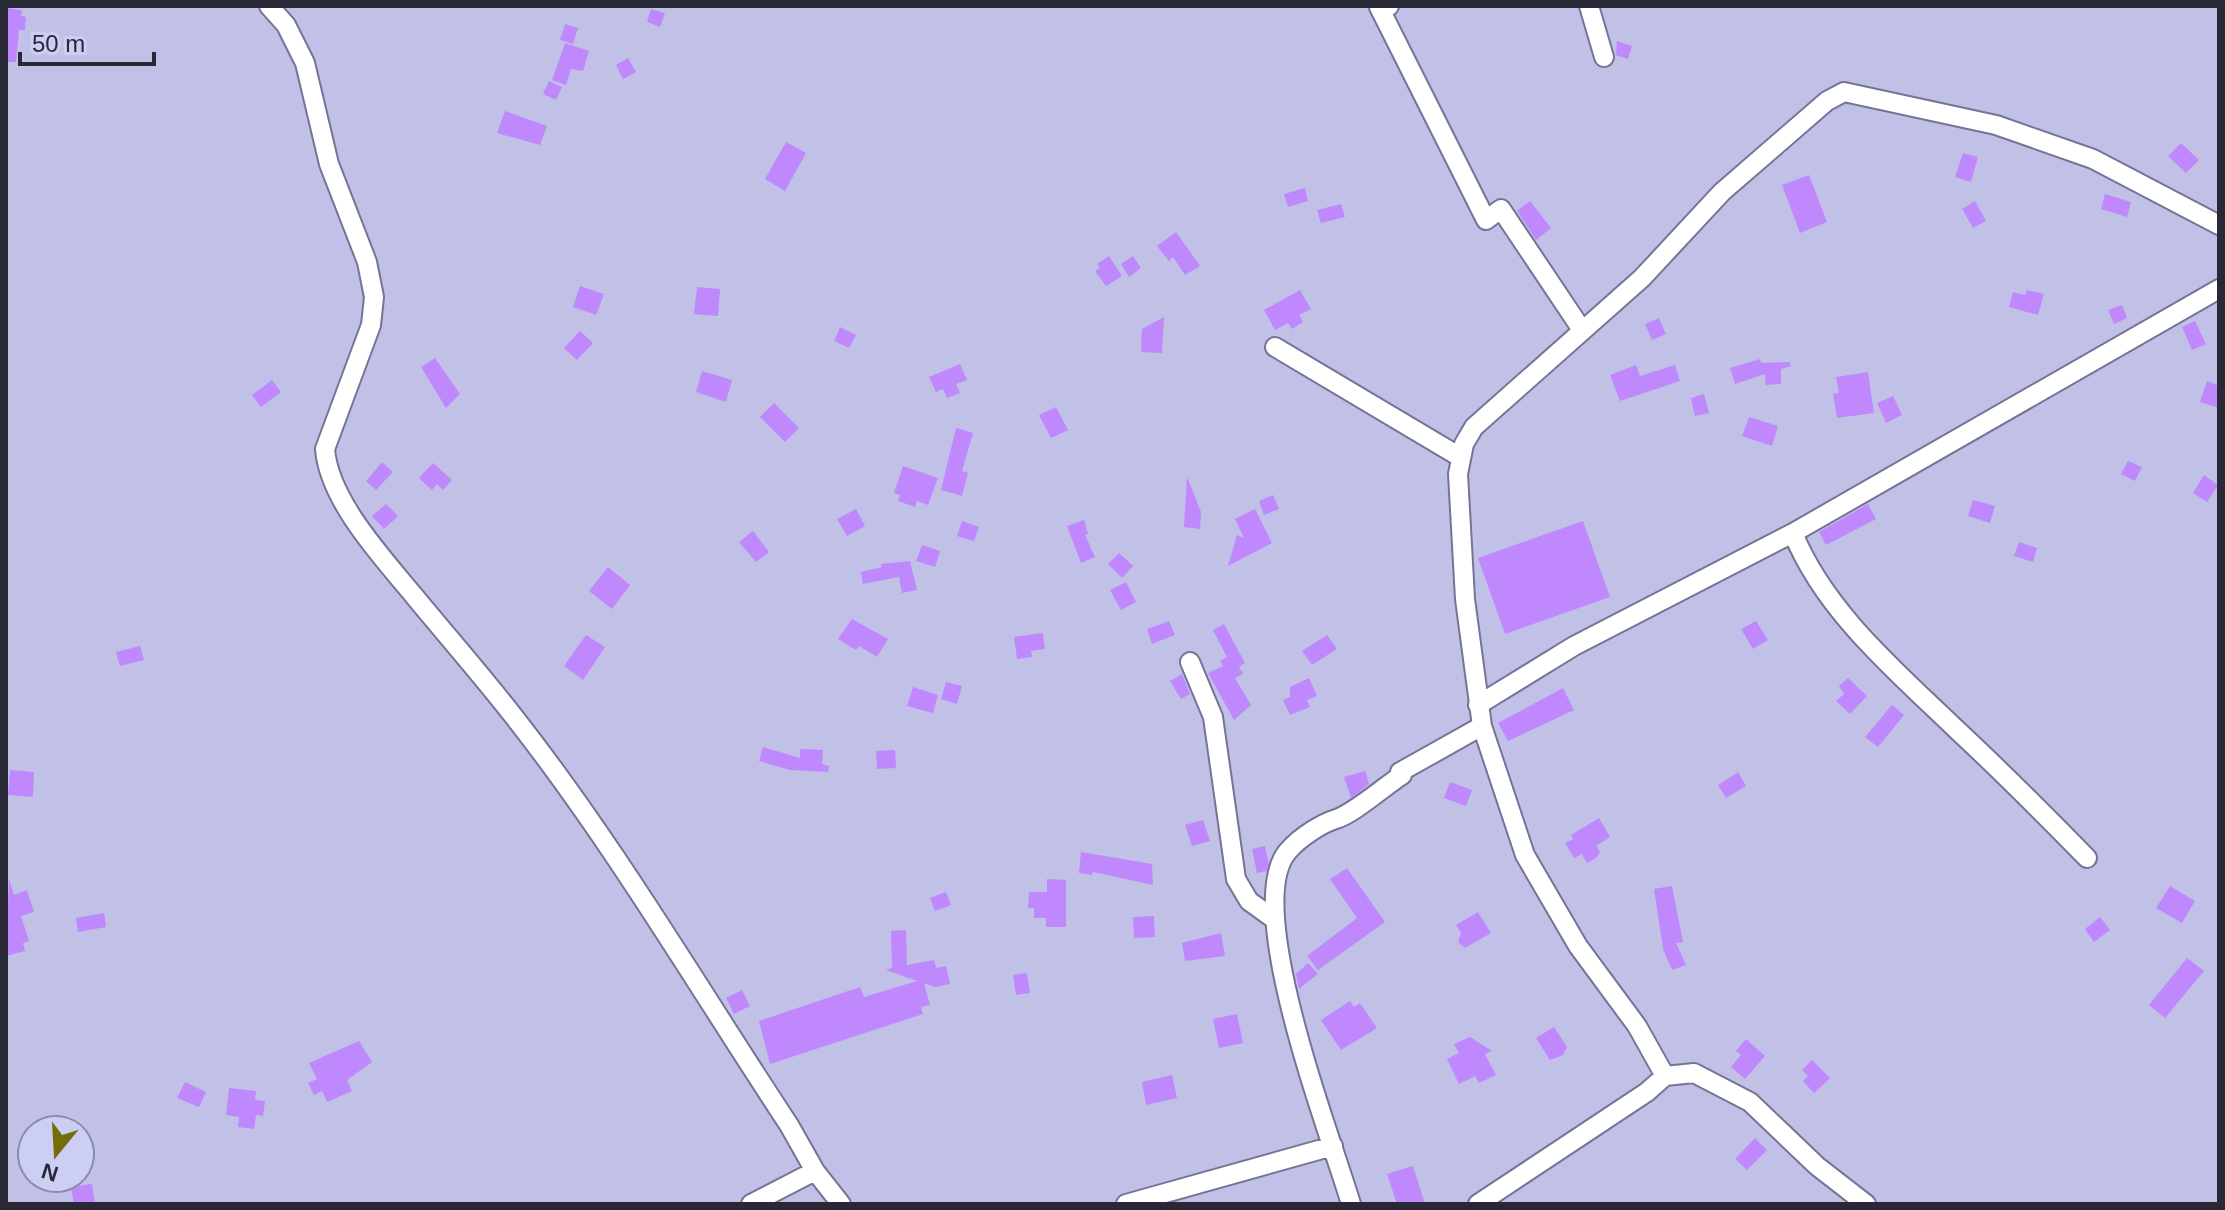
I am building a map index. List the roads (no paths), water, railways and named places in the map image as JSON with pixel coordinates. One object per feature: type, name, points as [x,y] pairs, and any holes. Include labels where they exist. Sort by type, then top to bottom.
[{"type":"street","points":[[269,6],[286,25],[305,63],[329,164],[367,262],[374,297],[371,325],[325,449],[326,465],[338,496],[407,587],[516,719],[595,829],[789,1125],[815,1171],[841,1204]]},
{"type":"street","points":[[1389,6],[1379,7],[1486,220],[1501,209],[1582,330]]},
{"type":"street","points":[[1589,6],[1604,57]]},
{"type":"street","points":[[1665,1076],[1659,1059],[1578,946],[1525,855],[1482,726],[1464,585],[1460,457],[1474,427],[1642,278],[1722,192],[1827,101],[1844,92],[1996,125],[2093,159],[2219,225]]},
{"type":"street","points":[[1478,705],[1599,632],[1793,533],[2219,289]]},
{"type":"street","points":[[1275,347],[1460,457]]},
{"type":"street","points":[[1793,533],[1800,551],[1839,608],[1887,662],[2087,858]]},
{"type":"street","points":[[1190,662],[1213,717],[1236,879],[1249,901],[1274,919]]},
{"type":"street","points":[[1351,1204],[1281,967],[1274,919],[1274,883],[1288,850],[1331,818],[1333,821],[1402,775],[1400,772],[1482,726]]},
{"type":"street","points":[[1478,1204],[1647,1092],[1665,1076],[1694,1073],[1750,1102],[1817,1166],[1866,1204]]},
{"type":"street","points":[[1126,1204],[1333,1146]]},
{"type":"street","points":[[751,1204],[815,1171]]}]
